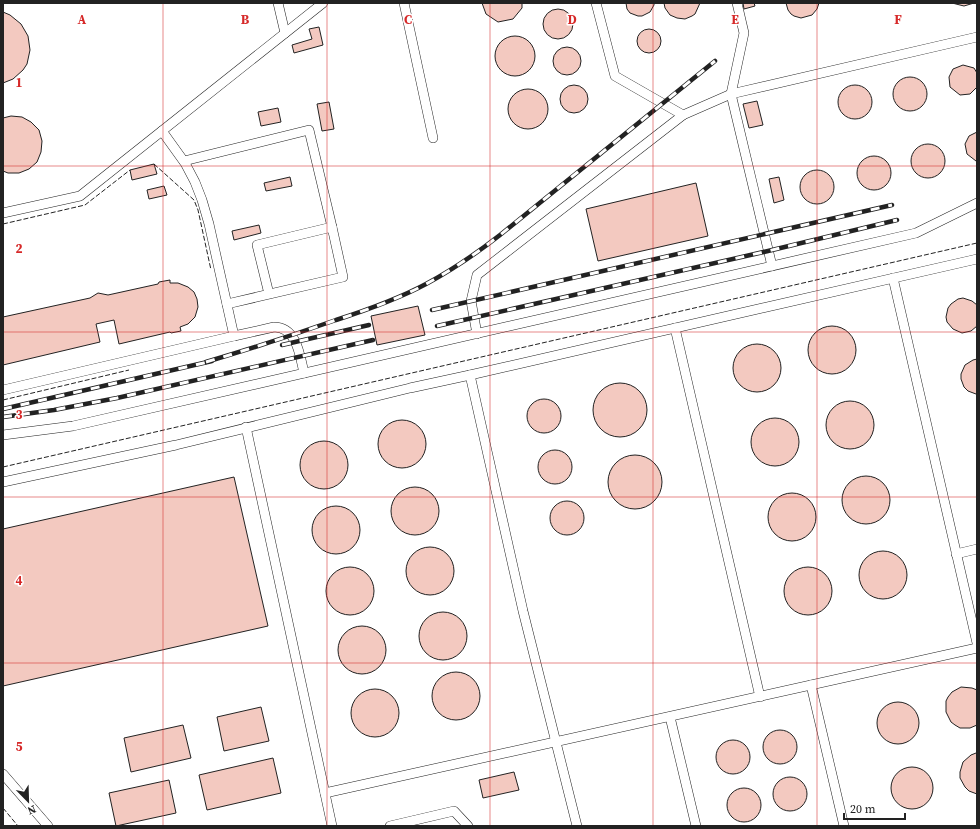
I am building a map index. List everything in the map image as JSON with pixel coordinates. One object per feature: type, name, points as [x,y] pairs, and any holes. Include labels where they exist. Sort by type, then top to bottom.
[{"type":"lane","points":[[278,3],[285,33]]},
{"type":"lane","points":[[3,213],[80,196],[323,3]]},
{"type":"lane","points":[[404,3],[433,138]]},
{"type":"lane","points":[[596,3],[615,76],[683,115]]},
{"type":"lane","points":[[737,3],[744,33],[731,94],[772,266]]},
{"type":"lane","points":[[477,334],[471,301],[477,276],[683,115],[731,94],[977,37]]},
{"type":"lane","points":[[184,160],[309,130],[343,277],[227,304]]},
{"type":"lane","points":[[162,131],[184,160],[195,182],[209,224],[234,336]]},
{"type":"lane","points":[[3,435],[73,426],[916,233],[977,203]]},
{"type":"lane","points":[[269,294],[257,245],[332,227]]},
{"type":"lane","points":[[3,482],[176,445],[410,388],[977,259]]},
{"type":"lane","points":[[894,278],[977,643]]},
{"type":"lane","points":[[3,390],[274,327],[288,330],[296,341],[304,373]]},
{"type":"lane","points":[[675,328],[760,697]]},
{"type":"lane","points":[[470,375],[523,611],[577,826]]},
{"type":"lane","points":[[246,427],[332,826]]},
{"type":"lane","points":[[956,554],[977,549]]},
{"type":"lane","points":[[325,793],[977,648]]},
{"type":"lane","points":[[811,685],[844,826]]},
{"type":"lane","points":[[670,717],[696,826]]},
{"type":"lane","points":[[3,774],[48,826]]},
{"type":"lane","points":[[390,826],[417,823],[454,811],[468,826]]},
{"type":"building","points":[[482,3],[522,3],[522,8],[513,19],[498,22],[486,14]]},
{"type":"building","points":[[626,3],[654,3],[654,5],[650,12],[642,16],[638,16],[630,13],[627,9]]},
{"type":"building","points":[[664,3],[700,3],[695,14],[685,19],[670,15],[665,8]]},
{"type":"building","points":[[743,3],[754,3],[755,6],[744,9]]},
{"type":"building","points":[[786,3],[819,3],[817,9],[812,15],[801,18],[791,14]]},
{"type":"building","points":[[952,3],[974,3],[964,6]]},
{"type":"building","points":[[558,9],[564,10],[572,18],[572,30],[564,38],[558,39],[552,38],[544,30],[543,24],[544,18],[552,10]]},
{"type":"building","points":[[3,12],[10,15],[21,24],[28,36],[30,50],[27,64],[23,70],[13,79],[3,83]]},
{"type":"building","points":[[319,27],[323,45],[294,53],[292,45],[312,39],[309,29]]},
{"type":"building","points":[[649,29],[658,32],[661,41],[658,50],[649,53],[640,50],[637,41],[640,32]]},
{"type":"building","points":[[519,36],[526,39],[532,45],[535,56],[534,64],[526,73],[519,76],[511,76],[504,73],[496,64],[495,52],[498,45],[507,37]]},
{"type":"building","points":[[567,47],[577,51],[581,61],[577,71],[567,75],[557,71],[553,61],[557,51]]},
{"type":"building","points":[[963,65],[974,68],[977,73],[977,87],[970,94],[960,95],[950,87],[949,77],[953,69]]},
{"type":"building","points":[[907,77],[913,77],[917,78],[924,84],[927,94],[926,101],[920,108],[913,111],[907,111],[903,110],[896,104],[893,97],[893,91],[894,87],[900,80]]},
{"type":"building","points":[[574,85],[580,86],[584,89],[587,93],[587,105],[584,109],[580,112],[574,113],[568,112],[564,109],[561,105],[560,99],[561,93],[564,89],[568,86]]},
{"type":"building","points":[[858,85],[867,90],[871,95],[871,109],[867,114],[862,118],[852,119],[848,118],[839,109],[838,99],[839,95],[848,86]]},
{"type":"building","points":[[532,89],[539,92],[545,98],[548,109],[547,117],[539,126],[532,129],[524,129],[517,126],[509,117],[508,105],[511,98],[520,90]]},
{"type":"building","points":[[757,101],[763,125],[749,128],[743,104]]},
{"type":"building","points":[[329,102],[334,129],[322,131],[317,104]]},
{"type":"building","points":[[278,108],[281,122],[261,126],[258,112]]},
{"type":"building","points":[[11,116],[22,117],[31,122],[39,130],[42,141],[41,152],[37,162],[29,169],[19,173],[8,173],[3,171],[3,118]]},
{"type":"building","points":[[977,132],[976,161],[967,154],[965,144],[969,136]]},
{"type":"building","points":[[925,144],[931,144],[935,145],[942,151],[945,161],[944,168],[938,175],[931,178],[925,178],[921,177],[914,171],[911,164],[911,158],[912,154],[918,147]]},
{"type":"building","points":[[877,156],[886,161],[890,166],[890,180],[886,185],[881,189],[871,190],[867,189],[858,180],[857,170],[858,166],[867,157]]},
{"type":"building","points":[[154,164],[157,174],[132,180],[130,170]]},
{"type":"building","points":[[820,170],[829,175],[833,180],[833,194],[829,199],[824,203],[814,204],[810,203],[801,194],[800,184],[801,180],[810,171]]},
{"type":"building","points":[[290,177],[292,186],[266,191],[264,183]]},
{"type":"building","points":[[779,177],[784,200],[774,203],[769,179]]},
{"type":"building","points":[[696,183],[708,236],[598,261],[586,209]]},
{"type":"building","points":[[164,186],[167,195],[149,199],[147,190]]},
{"type":"building","points":[[259,225],[261,233],[234,240],[232,231]]},
{"type":"building","points":[[170,280],[170,283],[178,283],[188,287],[194,292],[197,299],[198,307],[195,317],[188,324],[180,327],[181,331],[170,332],[119,344],[114,320],[96,324],[100,342],[3,365],[3,317],[90,298],[98,293],[108,295]]},
{"type":"building","points":[[963,298],[972,301],[977,305],[977,326],[971,331],[962,333],[953,329],[947,322],[946,317],[948,308],[951,304],[958,299]]},
{"type":"building","points":[[418,306],[425,335],[377,345],[371,316]]},
{"type":"building","points":[[832,326],[841,328],[849,333],[854,341],[856,350],[854,359],[849,367],[841,372],[832,374],[823,372],[815,367],[810,359],[808,350],[810,341],[815,333],[823,328]]},
{"type":"building","points":[[757,344],[766,346],[774,351],[779,359],[781,368],[779,377],[774,385],[766,390],[757,392],[748,390],[740,385],[735,377],[733,368],[735,359],[740,351],[748,346]]},
{"type":"building","points":[[977,359],[976,394],[968,391],[964,387],[961,374],[965,365]]},
{"type":"building","points":[[615,383],[625,383],[635,387],[643,395],[647,405],[647,415],[643,425],[635,433],[625,437],[615,437],[605,433],[597,425],[593,415],[593,405],[597,395],[605,387]]},
{"type":"building","points":[[541,399],[547,399],[556,404],[560,410],[560,422],[556,428],[547,433],[541,433],[532,428],[527,419],[527,413],[532,404]]},
{"type":"building","points":[[850,401],[859,403],[867,408],[872,416],[874,425],[872,434],[867,442],[859,447],[850,449],[841,447],[833,442],[828,434],[826,425],[828,416],[833,408],[841,403]]},
{"type":"building","points":[[775,418],[784,420],[792,425],[797,433],[799,442],[797,451],[792,459],[784,464],[775,466],[766,464],[758,459],[753,451],[751,442],[753,433],[758,425],[766,420]]},
{"type":"building","points":[[397,420],[407,420],[419,427],[426,439],[426,449],[419,461],[407,468],[397,468],[389,464],[382,457],[378,449],[378,439],[382,431],[389,424]]},
{"type":"building","points":[[319,441],[329,441],[341,448],[348,460],[348,470],[341,482],[329,489],[319,489],[311,485],[304,478],[300,470],[300,460],[304,452],[311,445]]},
{"type":"building","points":[[552,450],[558,450],[567,455],[571,461],[571,473],[567,479],[558,484],[552,484],[543,479],[538,470],[538,464],[543,455]]},
{"type":"building","points":[[630,455],[640,455],[650,459],[658,467],[662,477],[662,487],[658,497],[650,505],[640,509],[630,509],[620,505],[612,497],[608,487],[608,477],[612,467],[620,459]]},
{"type":"building","points":[[866,476],[875,478],[883,483],[888,491],[890,500],[888,509],[883,517],[875,522],[866,524],[857,522],[849,517],[844,509],[842,500],[844,491],[849,483],[857,478]]},
{"type":"building","points":[[234,477],[268,626],[3,686],[3,529]]},
{"type":"building","points":[[410,487],[420,487],[432,494],[439,506],[439,516],[432,528],[420,535],[410,535],[402,531],[395,524],[391,516],[391,506],[395,498],[402,491]]},
{"type":"building","points":[[792,493],[801,495],[809,500],[814,508],[816,517],[814,526],[809,534],[801,539],[792,541],[783,539],[775,534],[770,526],[768,517],[770,508],[775,500],[783,495]]},
{"type":"building","points":[[564,501],[570,501],[579,506],[583,512],[583,524],[579,530],[570,535],[564,535],[555,530],[550,521],[550,515],[555,506]]},
{"type":"building","points":[[331,506],[341,506],[353,513],[360,525],[360,535],[353,547],[341,554],[331,554],[323,550],[316,543],[312,535],[312,525],[316,517],[323,510]]},
{"type":"building","points":[[425,547],[435,547],[447,554],[454,566],[454,576],[447,588],[435,595],[425,595],[417,591],[410,584],[406,576],[406,566],[410,558],[417,551]]},
{"type":"building","points":[[883,551],[892,553],[900,558],[905,566],[907,575],[905,584],[900,592],[892,597],[883,599],[874,597],[866,592],[861,584],[859,575],[861,566],[866,558],[874,553]]},
{"type":"building","points":[[345,567],[355,567],[367,574],[374,586],[374,596],[367,608],[355,615],[345,615],[337,611],[330,604],[326,596],[326,586],[330,578],[337,571]]},
{"type":"building","points":[[808,567],[817,569],[825,574],[830,582],[832,591],[830,600],[825,608],[817,613],[808,615],[799,613],[791,608],[786,600],[784,591],[786,582],[791,574],[799,569]]},
{"type":"building","points":[[438,612],[448,612],[460,619],[467,631],[467,641],[460,653],[448,660],[438,660],[430,656],[423,649],[419,641],[419,631],[423,623],[430,616]]},
{"type":"building","points":[[357,626],[367,626],[379,633],[386,645],[386,655],[379,667],[367,674],[357,674],[349,670],[342,663],[338,655],[338,645],[342,637],[349,630]]},
{"type":"building","points":[[451,672],[461,672],[473,679],[480,691],[480,701],[473,713],[461,720],[451,720],[443,716],[436,709],[432,701],[432,691],[436,683],[443,676]]},
{"type":"building","points":[[961,687],[977,690],[977,725],[970,728],[960,728],[955,725],[951,722],[946,712],[946,701],[948,697],[952,692]]},
{"type":"building","points":[[370,689],[380,689],[392,696],[399,708],[399,718],[392,730],[380,737],[370,737],[362,733],[355,726],[351,718],[351,708],[355,700],[362,693]]},
{"type":"building","points":[[898,702],[913,708],[919,723],[913,738],[898,744],[883,738],[877,723],[883,708]]},
{"type":"building","points":[[261,707],[269,741],[224,751],[217,717]]},
{"type":"building","points":[[183,725],[191,758],[131,772],[124,738]]},
{"type":"building","points":[[780,730],[792,735],[797,747],[792,759],[780,764],[768,759],[763,747],[768,735]]},
{"type":"building","points":[[733,740],[745,745],[750,757],[745,769],[733,774],[721,769],[716,757],[721,745]]},
{"type":"building","points":[[976,753],[977,794],[969,791],[960,778],[963,762],[971,755]]},
{"type":"building","points":[[273,758],[281,793],[207,810],[199,775]]},
{"type":"building","points":[[912,767],[927,773],[933,788],[927,803],[912,809],[897,803],[891,788],[897,773]]},
{"type":"building","points":[[514,772],[519,790],[483,798],[479,780]]},
{"type":"building","points":[[790,777],[802,782],[807,794],[802,806],[790,811],[778,806],[773,794],[778,782]]},
{"type":"building","points":[[169,780],[176,813],[116,826],[109,793]]},
{"type":"building","points":[[744,788],[756,793],[761,805],[756,817],[744,822],[732,817],[727,805],[732,793]]},
{"type":"railway","points":[[206,362],[271,342],[371,308],[426,284],[445,273],[500,235],[715,61]]},
{"type":"railway","points":[[432,310],[892,205]]},
{"type":"railway","points":[[437,326],[768,251],[897,220]]},
{"type":"railway","points":[[282,345],[369,325]]},
{"type":"railway","points":[[3,417],[54,410],[117,398],[373,340]]},
{"type":"railway","points":[[3,409],[212,361]]},
{"type":"fence","points":[[154,164],[194,200],[198,210],[211,270]]},
{"type":"fence","points":[[3,224],[85,205],[130,170]]},
{"type":"fence","points":[[3,467],[977,243]]},
{"type":"fence","points":[[3,400],[129,370]]},
{"type":"fence","points":[[3,808],[18,826]]}]
